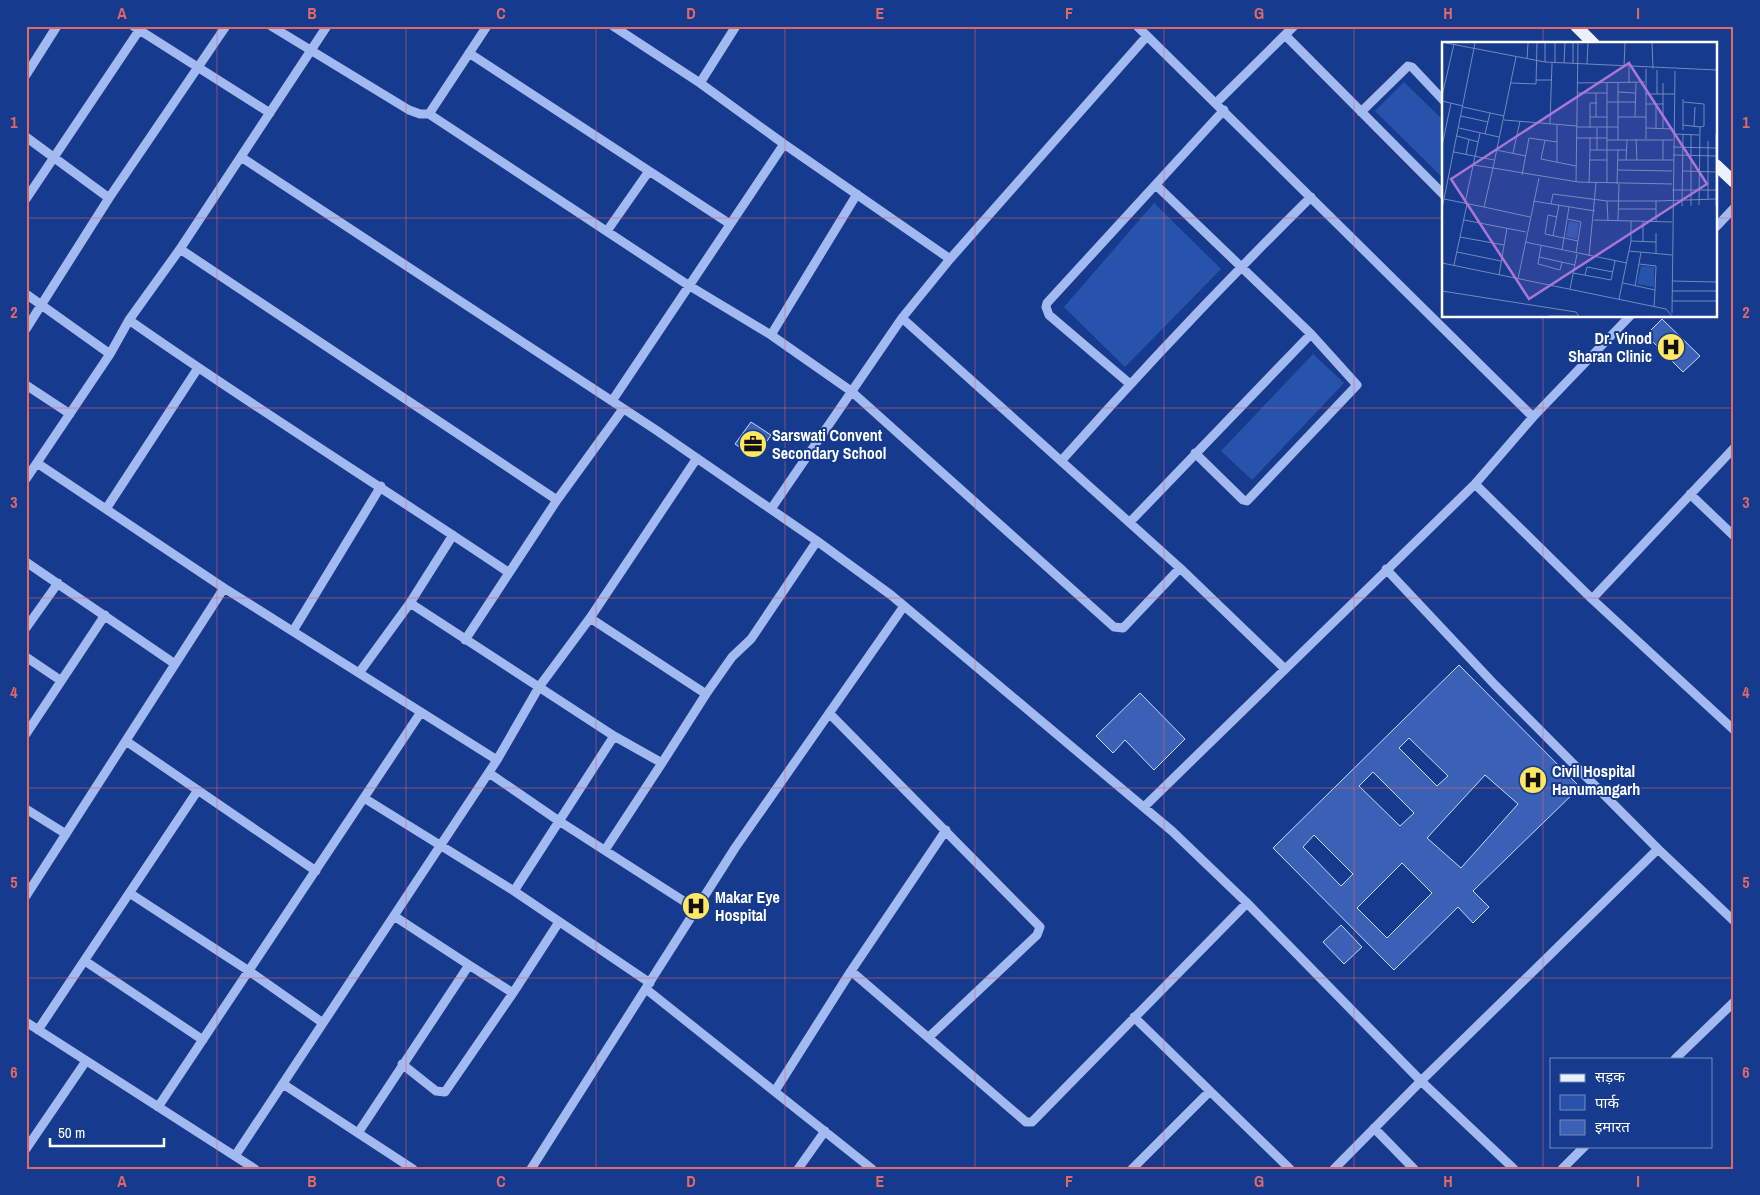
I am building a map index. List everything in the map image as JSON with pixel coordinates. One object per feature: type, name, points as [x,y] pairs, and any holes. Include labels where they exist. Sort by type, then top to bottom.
[{"type":"main road","points":[[1576,26],[1592,42]]},
{"type":"main road","points":[[1718,167],[1734,182]]},
{"type":"street","points":[[26,75],[57,26]]},
{"type":"street","points":[[26,329],[109,198],[226,26]]},
{"type":"street","points":[[271,26],[409,110],[420,114],[429,114],[688,285],[771,335],[851,391],[1114,627],[1123,628],[1180,568]]},
{"type":"street","points":[[26,479],[110,354],[129,320],[180,249],[327,26]]},
{"type":"street","points":[[429,114],[487,26]]},
{"type":"street","points":[[700,83],[736,26]]},
{"type":"street","points":[[1137,26],[1440,319],[1533,417]]},
{"type":"street","points":[[1216,102],[1294,26]]},
{"type":"street","points":[[614,27],[700,83],[784,144],[950,259]]},
{"type":"street","points":[[26,199],[138,28],[270,113]]},
{"type":"street","points":[[1285,35],[1442,193]]},
{"type":"street","points":[[771,509],[902,318],[950,259],[1148,36]]},
{"type":"street","points":[[469,53],[730,224]]},
{"type":"street","points":[[1361,112],[1408,66],[1412,67],[1442,99]]},
{"type":"street","points":[[1130,384],[1049,315],[1046,307],[1049,301],[1157,186],[1224,110]]},
{"type":"street","points":[[26,137],[109,198]]},
{"type":"street","points":[[612,401],[784,144]]},
{"type":"street","points":[[241,157],[697,458],[817,541],[904,606],[1144,807],[1247,903],[1421,1081],[1514,1169]]},
{"type":"street","points":[[607,232],[649,171]]},
{"type":"street","points":[[1157,186],[1311,334],[1357,386],[1249,500],[1242,500],[1195,453]]},
{"type":"street","points":[[771,335],[857,194]]},
{"type":"street","points":[[1062,460],[1130,384],[1241,266],[1312,197]]},
{"type":"street","points":[[1718,225],[1734,208]]},
{"type":"street","points":[[180,249],[557,500]]},
{"type":"street","points":[[26,294],[110,354]]},
{"type":"street","points":[[902,318],[1130,522],[1285,669]]},
{"type":"street","points":[[1144,807],[1475,484],[1533,417],[1628,318]]},
{"type":"street","points":[[129,320],[198,368],[381,486],[508,572]]},
{"type":"street","points":[[1130,522],[1311,334]]},
{"type":"street","points":[[106,509],[198,368]]},
{"type":"street","points":[[26,385],[70,414]]},
{"type":"street","points":[[465,640],[557,500],[623,408]]},
{"type":"street","points":[[1592,599],[1734,448]]},
{"type":"street","points":[[235,1156],[497,760],[539,687],[590,618],[697,458]]},
{"type":"street","points":[[37,463],[224,588],[497,760]]},
{"type":"street","points":[[1475,484],[1592,599],[1734,730]]},
{"type":"street","points":[[293,631],[381,486]]},
{"type":"street","points":[[1690,494],[1734,536]]},
{"type":"street","points":[[359,673],[410,603],[452,535]]},
{"type":"street","points":[[605,850],[706,694],[732,657],[751,639],[817,541]]},
{"type":"street","points":[[26,562],[175,664]]},
{"type":"street","points":[[1386,569],[1495,686],[1658,849],[1734,921]]},
{"type":"street","points":[[26,628],[58,583]]},
{"type":"street","points":[[26,896],[224,588]]},
{"type":"street","points":[[410,603],[614,736],[662,763]]},
{"type":"street","points":[[531,1169],[735,848],[904,606]]},
{"type":"street","points":[[26,734],[60,680],[105,615]]},
{"type":"street","points":[[590,618],[706,694]]},
{"type":"street","points":[[26,657],[60,680]]},
{"type":"street","points":[[158,1107],[421,712]]},
{"type":"street","points":[[829,713],[946,830],[1041,929],[1038,935],[929,1037]]},
{"type":"street","points":[[514,891],[614,736]]},
{"type":"street","points":[[126,741],[316,871]]},
{"type":"street","points":[[488,773],[696,909]]},
{"type":"street","points":[[38,1030],[131,894],[198,790]]},
{"type":"street","points":[[364,798],[514,891],[648,986],[872,1169]]},
{"type":"street","points":[[26,809],[66,834]]},
{"type":"street","points":[[775,1091],[851,971],[946,830]]},
{"type":"street","points":[[1334,1169],[1658,849]]},
{"type":"street","points":[[131,894],[249,971],[323,1023]]},
{"type":"street","points":[[851,971],[1029,1122],[1038,1118],[1134,1017],[1247,903]]},
{"type":"street","points":[[394,916],[513,993]]},
{"type":"street","points":[[402,1064],[436,1091],[445,1092],[559,922]]},
{"type":"street","points":[[86,960],[203,1040]]},
{"type":"street","points":[[358,1133],[469,965]]},
{"type":"street","points":[[1677,1058],[1734,1002]]},
{"type":"street","points":[[1134,1017],[1290,1169]]},
{"type":"street","points":[[26,1022],[255,1169]]},
{"type":"street","points":[[26,1149],[86,1061]]},
{"type":"street","points":[[282,1084],[414,1169]]},
{"type":"street","points":[[1132,1169],[1210,1091]]},
{"type":"street","points":[[1374,1128],[1414,1169]]},
{"type":"street","points":[[798,1169],[825,1131]]},
{"type":"street","points":[[1562,1169],[1583,1148]]},
{"type":"green space","points":[[1404,82],[1442,119],[1442,177],[1375,111]]},
{"type":"green space","points":[[1154,203],[1221,269],[1125,367],[1064,307]]},
{"type":"green space","points":[[1313,354],[1344,383],[1252,480],[1221,451]]},
{"type":"building","points":[[1662,319],[1700,356],[1683,372],[1646,335]]},
{"type":"building","points":[[751,422],[771,435],[756,458],[735,444]]},
{"type":"building","points":[[1459,665],[1580,787],[1473,891],[1489,907],[1473,923],[1458,907],[1394,970],[1273,848]],"holes":[[[1409,738],[1448,776],[1437,786],[1399,748]],[[1373,772],[1414,813],[1400,826],[1359,786]],[[1485,775],[1518,804],[1461,868],[1427,838]],[[1314,835],[1353,874],[1341,886],[1303,847]],[[1402,863],[1432,893],[1387,938],[1357,908]]]},
{"type":"building","points":[[1140,693],[1185,739],[1154,770],[1125,740],[1113,753],[1096,736]]},
{"type":"building","points":[[1341,925],[1362,947],[1344,964],[1323,942]]},
{"type":"place","name":"Dr. Vinod Sharan Clinic","points":[[1671,347]]},
{"type":"place","name":"Sarswati Convent Secondary School","points":[[753,444]]},
{"type":"place","name":"Civil Hospital Hanumangarh","points":[[1533,780]]},
{"type":"place","name":"Makar Eye Hospital","points":[[696,906]]}]
